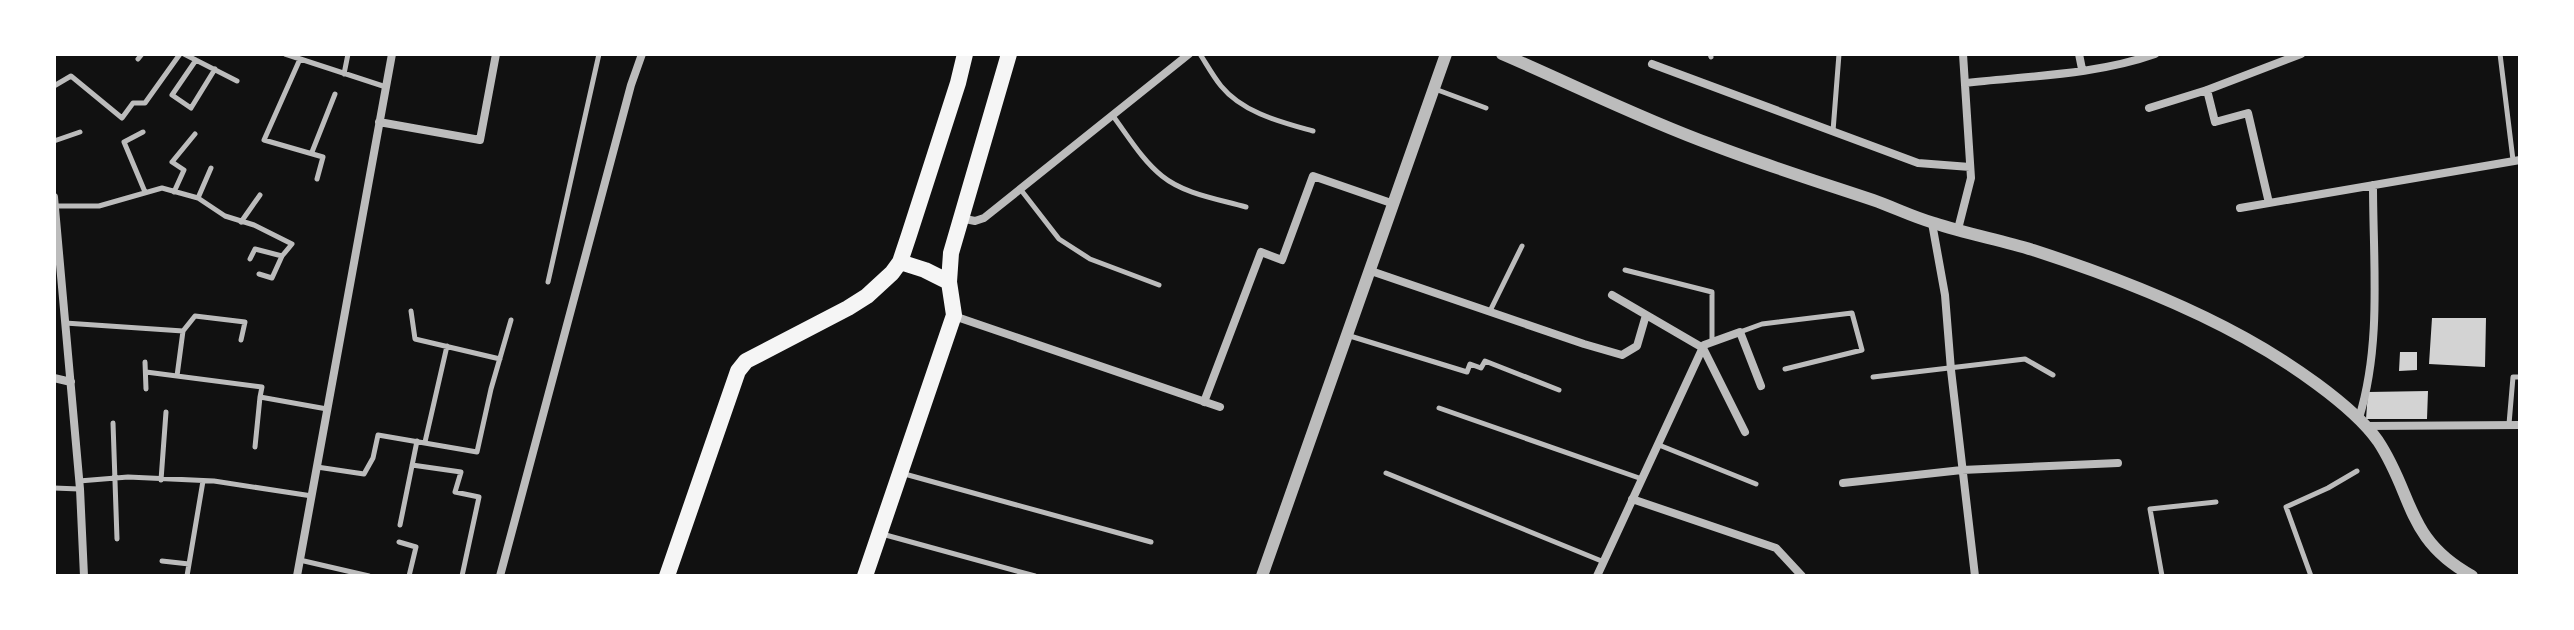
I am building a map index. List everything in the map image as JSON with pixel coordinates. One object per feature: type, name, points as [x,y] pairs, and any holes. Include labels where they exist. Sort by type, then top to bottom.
[{"type":"main road","points":[[667,576],[738,371],[746,361],[867,296],[900,262],[965,54]]},
{"type":"main road","points":[[865,576],[954,315],[949,282],[951,253],[1009,54]]},
{"type":"main road","points":[[900,262],[949,282]]},
{"type":"street","points":[[297,576],[392,54]]},
{"type":"street","points":[[379,122],[480,140],[496,54]]},
{"type":"street","points":[[500,576],[631,85],[642,54]]},
{"type":"street","points":[[960,218],[975,221],[984,218],[1189,54]]},
{"type":"street","points":[[1262,576],[1446,54]]},
{"type":"street","points":[[1502,54],[1711,145],[1895,207],[1932,223],[2032,250],[2187,310],[2246,338],[2297,371],[2362,422],[2391,465],[2420,530],[2453,565],[2472,576]]},
{"type":"street","points":[[1958,229],[1966,204],[1970,167],[1963,54]]},
{"type":"street","points":[[2079,54],[2082,69]]},
{"type":"street","points":[[1965,83],[2082,69],[2139,60],[2155,54]]},
{"type":"street","points":[[2149,108],[2207,90],[2301,54]]},
{"type":"street","points":[[1652,64],[1918,163],[1970,167]]},
{"type":"street","points":[[2207,90],[2215,122],[2248,113],[2269,203]]},
{"type":"street","points":[[2240,208],[2516,161]]},
{"type":"street","points":[[1204,402],[1261,252],[1282,260],[1313,176],[1394,204]]},
{"type":"street","points":[[2362,422],[2374,328],[2373,185]]},
{"type":"street","points":[[55,202],[58,278],[80,485],[84,576]]},
{"type":"street","points":[[1932,223],[1945,295],[1975,576]]},
{"type":"street","points":[[1371,271],[1622,355],[1637,346],[1646,315]]},
{"type":"street","points":[[1612,295],[1703,348],[1745,432]]},
{"type":"street","points":[[954,315],[1220,407]]},
{"type":"street","points":[[1597,576],[1704,345],[1740,332],[1761,386]]},
{"type":"street","points":[[54,379],[71,382]]},
{"type":"street","points":[[2362,422],[2520,425]]},
{"type":"street","points":[[1843,483],[1962,470],[2118,463]]},
{"type":"street","points":[[1632,499],[1776,548],[1802,576]]},
{"type":"lane","points":[[54,86],[71,76],[122,118],[133,103],[145,103],[182,54],[237,81]]},
{"type":"lane","points":[[285,54],[386,87]]},
{"type":"lane","points":[[344,74],[348,54]]},
{"type":"lane","points":[[548,282],[599,54]]},
{"type":"lane","points":[[1200,54],[1222,87],[1240,103],[1277,120],[1313,131]]},
{"type":"lane","points":[[1833,131],[1839,54]]},
{"type":"lane","points":[[2500,54],[2516,161]]},
{"type":"lane","points":[[300,59],[264,140],[323,157],[317,179]]},
{"type":"lane","points":[[196,60],[172,95],[191,108],[215,69]]},
{"type":"lane","points":[[1434,89],[1486,108]]},
{"type":"lane","points":[[312,152],[335,94]]},
{"type":"lane","points":[[1112,115],[1163,177],[1191,191],[1246,207]]},
{"type":"lane","points":[[54,141],[80,132]]},
{"type":"lane","points":[[143,132],[124,142],[145,192]]},
{"type":"lane","points":[[174,192],[184,170],[172,162],[195,134]]},
{"type":"lane","points":[[198,198],[211,168]]},
{"type":"lane","points":[[55,202],[99,206],[162,188],[198,198],[225,216],[254,225],[292,244],[282,256],[272,278],[259,274]]},
{"type":"lane","points":[[1020,189],[1059,239],[1090,259],[1159,285]]},
{"type":"lane","points":[[241,222],[260,195]]},
{"type":"lane","points":[[1489,312],[1522,246]]},
{"type":"lane","points":[[250,259],[255,249],[282,256]]},
{"type":"lane","points":[[1625,270],[1712,292],[1712,342]]},
{"type":"lane","points":[[411,311],[415,339],[500,359]]},
{"type":"lane","points":[[1740,332],[1762,324],[1852,313],[1862,350],[1785,369]]},
{"type":"lane","points":[[177,376],[183,331],[195,316],[245,322],[241,340]]},
{"type":"lane","points":[[317,467],[364,474],[373,458],[378,435],[477,452],[511,320]]},
{"type":"lane","points":[[65,323],[183,331]]},
{"type":"lane","points":[[1349,335],[1467,372],[1470,364],[1481,368],[1485,361],[1559,390]]},
{"type":"lane","points":[[425,442],[447,346]]},
{"type":"lane","points":[[1873,377],[2025,359],[2053,375]]},
{"type":"lane","points":[[145,362],[146,389]]},
{"type":"lane","points":[[146,372],[262,387],[255,447]]},
{"type":"lane","points":[[2509,424],[2513,377],[2520,377]]},
{"type":"lane","points":[[260,397],[328,409]]},
{"type":"lane","points":[[1439,408],[1642,479]]},
{"type":"lane","points":[[161,480],[166,412]]},
{"type":"lane","points":[[113,423],[117,539]]},
{"type":"lane","points":[[400,525],[417,441]]},
{"type":"lane","points":[[1658,444],[1756,484]]},
{"type":"lane","points":[[412,465],[461,472],[455,492],[479,497],[462,576]]},
{"type":"lane","points":[[2311,576],[2286,507],[2357,471]]},
{"type":"lane","points":[[900,473],[1151,542]]},
{"type":"lane","points":[[1386,473],[1604,562]]},
{"type":"lane","points":[[54,488],[116,478],[203,481],[312,496]]},
{"type":"lane","points":[[187,576],[203,481]]},
{"type":"lane","points":[[2162,576],[2150,509],[2216,502]]},
{"type":"lane","points":[[881,533],[1035,576]]},
{"type":"lane","points":[[399,542],[416,547],[409,576]]},
{"type":"lane","points":[[162,561],[189,564]]},
{"type":"lane","points":[[302,561],[369,576]]},
{"type":"building","points":[[2432,318],[2486,318],[2485,367],[2429,364]]},
{"type":"building","points":[[2400,352],[2417,352],[2417,370],[2399,371]]},
{"type":"building","points":[[2428,391],[2427,419],[2366,419],[2368,392]]}]
